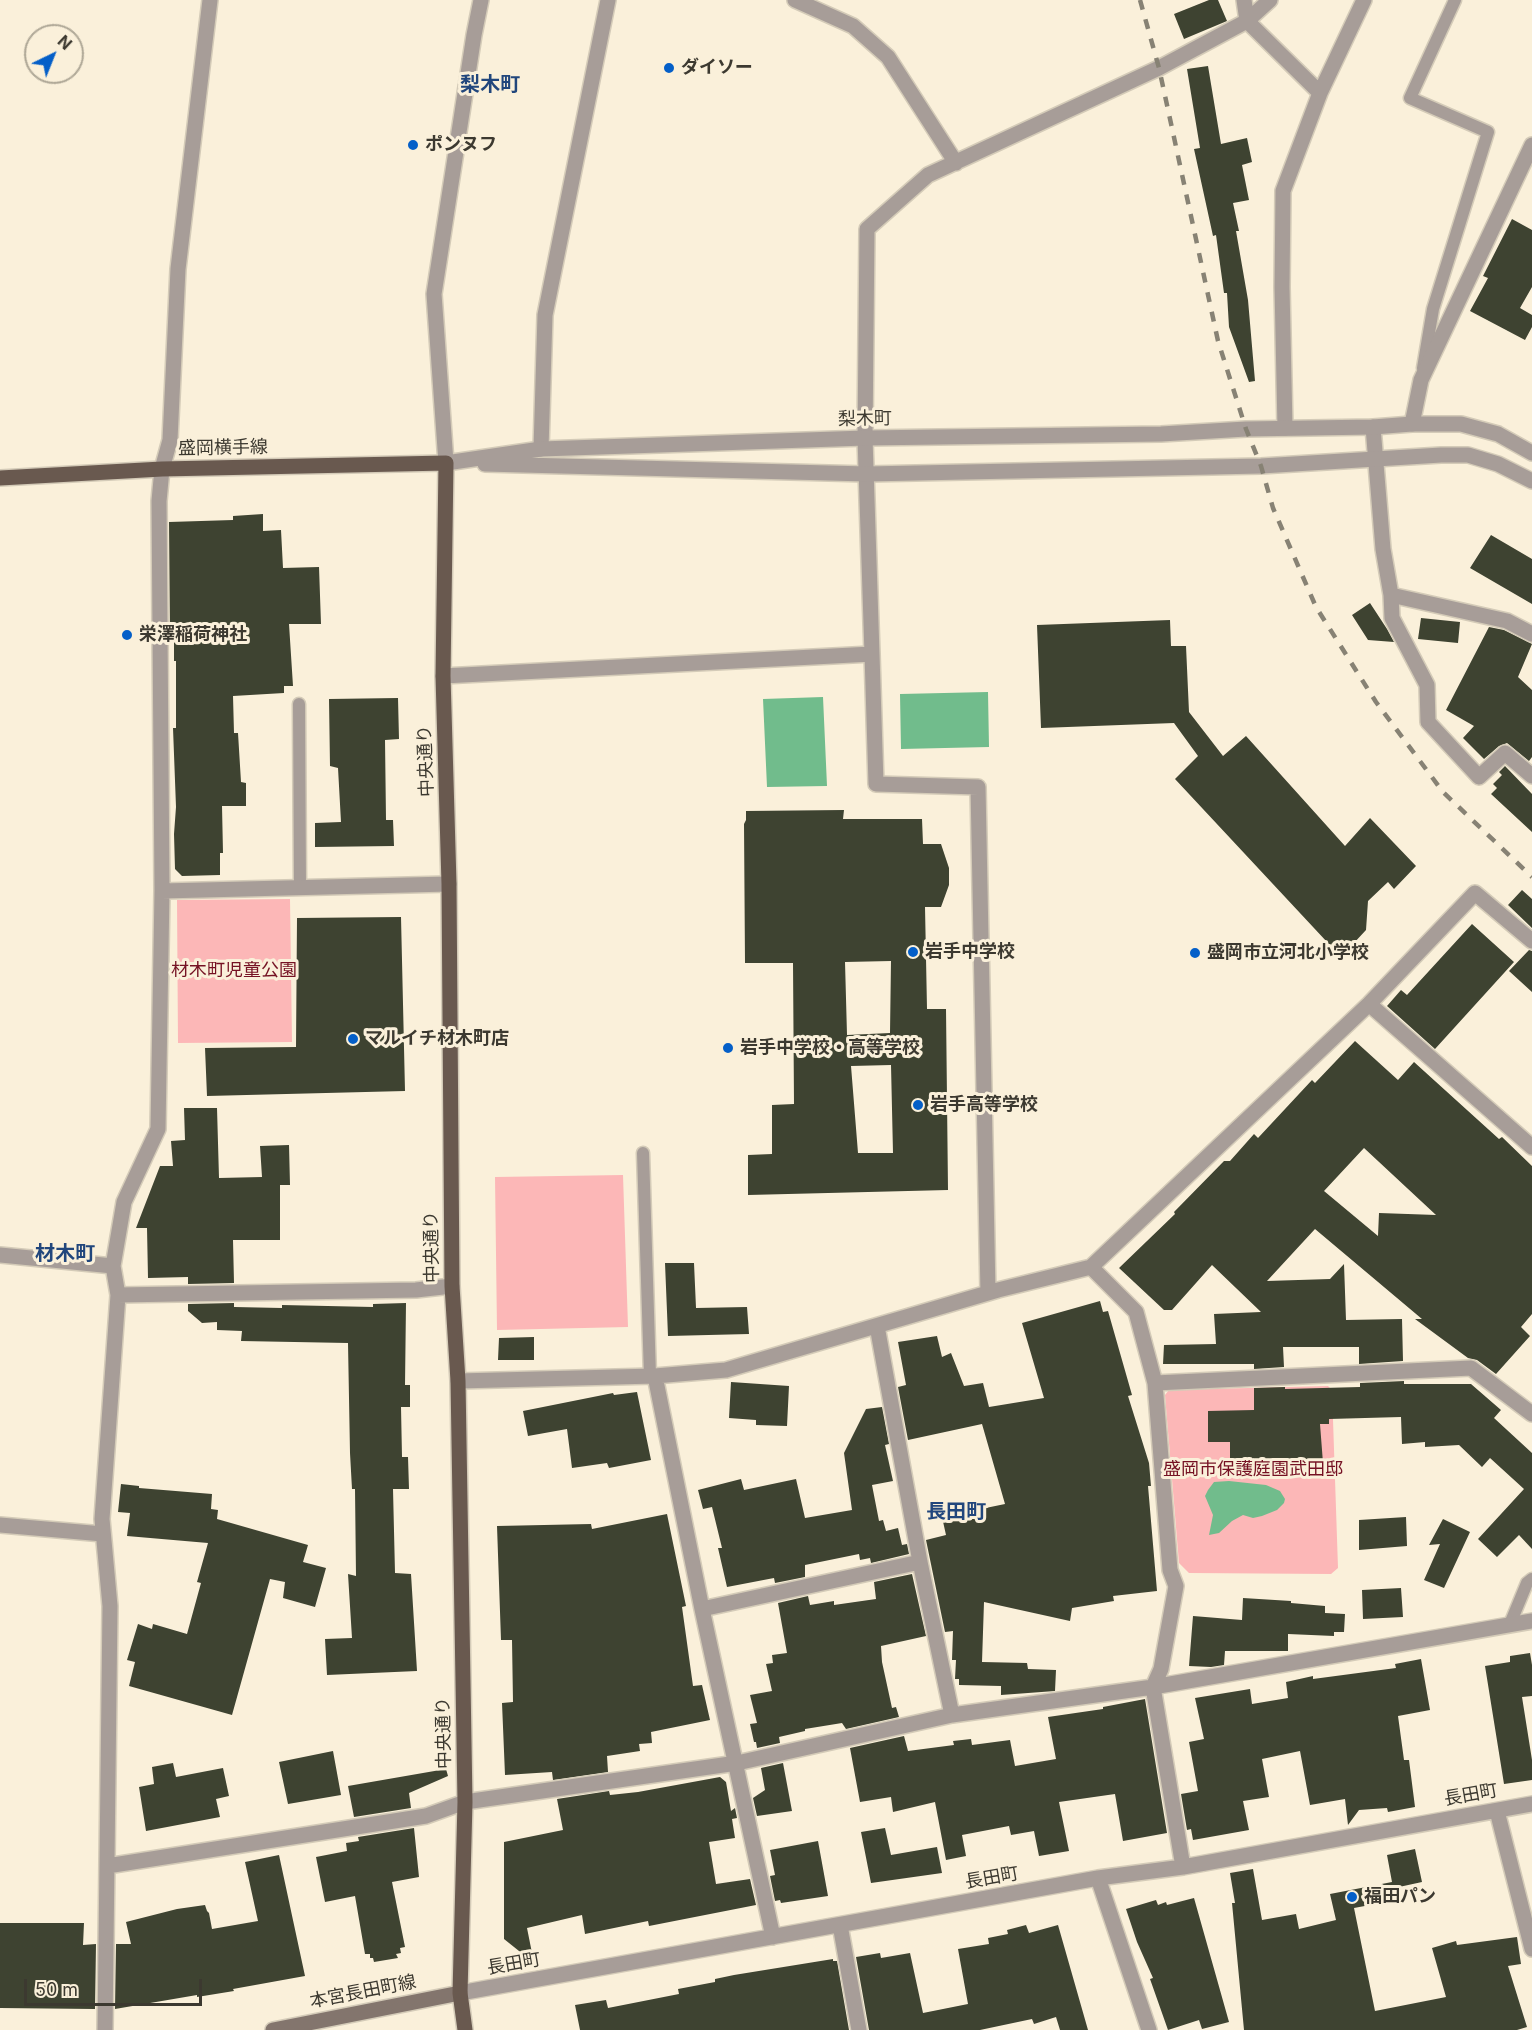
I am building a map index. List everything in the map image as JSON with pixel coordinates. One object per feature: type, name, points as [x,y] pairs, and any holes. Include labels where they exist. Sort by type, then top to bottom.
[{"type":"main road","name":"盛岡横手線","points":[[0,478],[162,469],[446,463]]},
{"type":"main road","name":"中央通り","points":[[446,463],[443,676],[449,884],[452,1286],[458,1381],[465,1802],[460,1993],[465,2030]]},
{"type":"main road","name":"本宮長田町線","points":[[273,2030],[460,1993]]},
{"type":"street","points":[[105,2030],[110,1606],[102,1519],[118,1295],[113,1266],[124,1202],[158,1129],[162,891],[159,501],[162,469],[170,440],[178,269],[210,0]]},
{"type":"street","points":[[482,0],[474,35],[434,294],[446,463],[867,474],[1261,466],[1468,455],[1498,464],[1532,481]]},
{"type":"street","points":[[542,448],[545,315],[608,0]]},
{"type":"street","points":[[795,0],[853,26],[888,57],[956,163]]},
{"type":"street","points":[[1244,0],[1247,21],[1320,93]]},
{"type":"street","points":[[988,1293],[978,787],[876,784],[865,438],[867,229],[928,175],[1159,68],[1247,21],[1270,0]]},
{"type":"street","points":[[1285,428],[1282,287],[1283,191],[1320,93],[1364,0]]},
{"type":"street","points":[[1412,424],[1421,380],[1532,145]]},
{"type":"street","name":"梨木町","points":[[446,463],[542,448],[865,438],[1161,434],[1412,424],[1461,424],[1498,435],[1532,453]]},
{"type":"street","points":[[1373,427],[1383,549],[1391,595],[1392,618],[1427,686],[1428,722],[1479,777],[1505,753],[1532,776]]},
{"type":"street","points":[[1391,595],[1507,621],[1532,634]]},
{"type":"street","points":[[443,676],[872,654]]},
{"type":"street","points":[[162,891],[449,884]]},
{"type":"street","points":[[458,1381],[653,1376],[726,1370],[988,1293],[1091,1267],[1369,1004],[1475,893],[1532,941]]},
{"type":"street","points":[[1369,1004],[1532,1147]]},
{"type":"street","points":[[0,1255],[113,1266]]},
{"type":"street","points":[[1091,1267],[1136,1312],[1155,1383],[1170,1570],[1176,1586],[1161,1669],[1153,1687],[1183,1867]]},
{"type":"street","points":[[118,1295],[416,1290],[452,1286]]},
{"type":"street","points":[[877,1326],[920,1562],[952,1715]]},
{"type":"street","points":[[1155,1383],[1471,1368],[1532,1414]]},
{"type":"street","points":[[653,1376],[773,1937]]},
{"type":"street","points":[[0,1525],[104,1534]]},
{"type":"street","points":[[702,1609],[920,1562]]},
{"type":"street","points":[[106,1866],[426,1816],[465,1802],[737,1763],[952,1715],[1153,1687],[1532,1621]]},
{"type":"street","name":"長田町","points":[[460,1993],[1098,1878],[1183,1867],[1532,1804]]},
{"type":"street","points":[[1497,1811],[1532,1949]]},
{"type":"street","points":[[1098,1878],[1149,2030]]},
{"type":"street","points":[[840,1925],[859,2030]]},
{"type":"lane","points":[[1421,380],[1433,309],[1488,132],[1410,98],[1455,0]]},
{"type":"lane","points":[[299,704],[300,888]]},
{"type":"lane","points":[[643,1153],[653,1376]]},
{"type":"lane","points":[[1510,1624],[1527,1583],[1532,1579]]},
{"type":"green space","name":"材木町児童公園","points":[[290,899],[292,1042],[178,1043],[177,900]]},
{"type":"green space","points":[[623,1175],[628,1327],[497,1330],[495,1177]]},
{"type":"green space","name":"盛岡市保護庭園武田邸","points":[[1328,1386],[1332,1390],[1338,1568],[1331,1574],[1189,1573],[1179,1563],[1165,1395],[1169,1390]]},
{"type":"shaded area","points":[[988,692],[989,747],[901,749],[900,694]]},
{"type":"shaded area","points":[[823,697],[827,786],[767,787],[763,699]]},
{"type":"shaded area","points":[[1229,1481],[1266,1485],[1280,1491],[1285,1499],[1284,1503],[1277,1510],[1262,1516],[1253,1518],[1243,1515],[1219,1533],[1209,1535],[1213,1515],[1205,1496],[1214,1482]]},
{"type":"building","points":[[1209,0],[1218,0],[1227,21],[1184,39],[1174,14]]},
{"type":"building","points":[[1208,66],[1221,144],[1247,138],[1252,162],[1242,165],[1249,200],[1233,203],[1248,300],[1255,381],[1249,382],[1229,327],[1227,293],[1224,293],[1216,235],[1213,236],[1194,149],[1200,148],[1187,69]]},
{"type":"building","points":[[1512,219],[1532,230],[1532,287],[1520,308],[1532,315],[1532,327],[1525,340],[1470,311],[1488,278],[1483,276]]},
{"type":"building","points":[[263,514],[263,531],[281,530],[283,568],[319,567],[321,624],[289,624],[293,686],[284,686],[284,693],[233,696],[234,733],[238,733],[241,782],[246,783],[246,806],[222,806],[223,853],[220,853],[220,875],[182,876],[175,869],[176,807],[173,728],[176,728],[176,661],[174,661],[174,639],[170,639],[169,522],[233,520],[233,516]]},
{"type":"building","points":[[1491,535],[1532,559],[1532,604],[1470,568]]},
{"type":"building","points":[[1370,603],[1394,642],[1368,640],[1352,615]]},
{"type":"building","points":[[1421,618],[1460,622],[1458,643],[1418,639]]},
{"type":"building","points":[[1170,620],[1171,646],[1186,646],[1189,712],[1223,756],[1246,736],[1345,846],[1370,818],[1416,866],[1394,889],[1388,882],[1368,901],[1366,930],[1341,957],[1175,779],[1198,756],[1174,723],[1041,728],[1037,625]]},
{"type":"building","points":[[1489,627],[1504,630],[1532,644],[1518,677],[1532,690],[1532,757],[1529,761],[1507,743],[1499,746],[1484,759],[1463,738],[1474,726],[1446,710]]},
{"type":"building","points":[[398,698],[399,739],[385,740],[386,820],[393,820],[394,846],[315,847],[315,823],[341,822],[338,768],[330,766],[329,699]]},
{"type":"building","points":[[1505,766],[1532,794],[1532,832],[1491,794],[1497,788],[1493,784],[1502,775],[1499,772]]},
{"type":"building","points":[[844,810],[843,819],[922,819],[923,844],[941,844],[949,868],[949,885],[941,907],[925,907],[927,1009],[946,1009],[948,1190],[748,1195],[748,1155],[772,1154],[772,1105],[794,1104],[793,963],[745,963],[744,824],[746,811]],"holes":[[[891,961],[890,1033],[847,1035],[845,962]],[[891,1065],[893,1153],[858,1153],[851,1066]]]},
{"type":"building","points":[[1522,890],[1532,899],[1532,928],[1508,905]]},
{"type":"building","points":[[401,917],[405,1091],[207,1096],[205,1048],[296,1047],[297,918]]},
{"type":"building","points":[[1472,924],[1514,962],[1435,1049],[1387,1006],[1401,990],[1407,995]]},
{"type":"building","points":[[1529,950],[1532,951],[1532,992],[1509,971]]},
{"type":"building","points":[[1355,1041],[1398,1080],[1414,1062],[1499,1139],[1502,1137],[1532,1166],[1532,1314],[1521,1327],[1530,1336],[1496,1374],[1477,1360],[1468,1358],[1415,1319],[1422,1319],[1315,1229],[1267,1281],[1330,1279],[1344,1264],[1346,1320],[1402,1319],[1403,1361],[1359,1364],[1359,1347],[1283,1347],[1284,1367],[1254,1369],[1254,1364],[1163,1364],[1164,1345],[1216,1344],[1214,1314],[1261,1312],[1212,1265],[1172,1310],[1164,1310],[1119,1268],[1175,1214],[1174,1212],[1224,1161],[1230,1161],[1254,1134],[1258,1138],[1312,1080],[1315,1083]],"holes":[[[1364,1148],[1436,1215],[1379,1213],[1378,1236],[1324,1191]]]},
{"type":"building","points":[[184,1108],[217,1108],[219,1178],[262,1177],[260,1146],[289,1145],[290,1185],[280,1185],[280,1240],[233,1240],[234,1283],[188,1284],[188,1277],[148,1278],[147,1228],[136,1228],[160,1166],[173,1166],[171,1141],[185,1140]]},
{"type":"building","points":[[665,1263],[694,1263],[696,1308],[747,1307],[749,1334],[668,1336]]},
{"type":"building","points":[[1100,1301],[1103,1312],[1108,1311],[1132,1395],[1128,1396],[1149,1463],[1151,1486],[1148,1486],[1157,1591],[1113,1596],[1114,1601],[1072,1608],[1070,1621],[984,1602],[982,1662],[1027,1663],[1028,1669],[1056,1670],[1055,1691],[1001,1695],[1001,1686],[959,1685],[959,1679],[955,1679],[956,1660],[952,1660],[953,1631],[945,1632],[926,1540],[946,1535],[942,1517],[1005,1504],[982,1424],[908,1440],[898,1387],[906,1385],[898,1342],[937,1336],[942,1357],[951,1353],[964,1386],[983,1383],[989,1407],[1044,1398],[1022,1323]]},
{"type":"building","points":[[234,1303],[234,1307],[282,1308],[282,1305],[373,1307],[373,1304],[406,1303],[405,1385],[410,1385],[410,1407],[401,1407],[402,1457],[408,1457],[409,1489],[393,1489],[395,1573],[411,1574],[417,1671],[327,1675],[325,1639],[352,1638],[348,1574],[356,1576],[355,1489],[352,1489],[350,1453],[348,1343],[241,1341],[242,1331],[217,1330],[217,1322],[202,1323],[188,1311],[188,1304]]},
{"type":"building","points":[[534,1337],[534,1360],[498,1360],[499,1338]]},
{"type":"building","points":[[1404,1381],[1404,1384],[1471,1384],[1501,1410],[1494,1418],[1532,1453],[1532,1549],[1519,1535],[1497,1557],[1478,1539],[1524,1489],[1490,1458],[1482,1467],[1459,1445],[1425,1447],[1425,1442],[1402,1444],[1401,1417],[1329,1419],[1329,1424],[1320,1424],[1323,1463],[1292,1465],[1292,1473],[1259,1474],[1259,1460],[1230,1461],[1230,1442],[1208,1442],[1208,1411],[1254,1410],[1254,1388],[1360,1387],[1360,1383]]},
{"type":"building","points":[[731,1382],[789,1386],[787,1426],[756,1425],[756,1420],[729,1418]]},
{"type":"building","points":[[637,1392],[651,1460],[609,1468],[607,1463],[572,1468],[567,1429],[528,1436],[523,1411],[613,1393],[614,1395]]},
{"type":"building","points":[[882,1407],[889,1444],[885,1445],[893,1481],[872,1485],[879,1521],[883,1520],[886,1531],[898,1528],[902,1545],[907,1544],[909,1554],[871,1563],[870,1558],[860,1560],[859,1554],[805,1565],[805,1577],[775,1583],[774,1578],[727,1587],[718,1548],[722,1548],[712,1507],[703,1509],[698,1490],[741,1479],[744,1490],[796,1479],[805,1518],[852,1510],[844,1453],[866,1409]]},
{"type":"building","points":[[121,1484],[139,1486],[139,1488],[212,1494],[211,1509],[218,1510],[217,1519],[308,1545],[303,1562],[326,1568],[315,1607],[283,1598],[285,1582],[270,1579],[232,1715],[129,1686],[135,1662],[127,1660],[138,1624],[152,1629],[153,1624],[187,1634],[201,1583],[197,1582],[208,1543],[127,1536],[130,1513],[118,1512]]},
{"type":"building","points":[[667,1514],[686,1606],[682,1607],[693,1686],[702,1685],[710,1720],[651,1732],[652,1743],[639,1744],[640,1751],[607,1756],[608,1772],[553,1780],[552,1772],[505,1775],[502,1703],[513,1702],[512,1640],[501,1640],[497,1526],[591,1524],[592,1529]]},
{"type":"building","points":[[1406,1517],[1407,1546],[1359,1550],[1359,1520]]},
{"type":"building","points":[[1443,1519],[1470,1532],[1444,1588],[1424,1580],[1440,1544],[1429,1545]]},
{"type":"building","points":[[912,1574],[926,1636],[881,1646],[882,1662],[892,1708],[896,1707],[899,1717],[846,1729],[842,1723],[805,1729],[805,1731],[779,1737],[780,1743],[757,1748],[750,1724],[757,1723],[750,1695],[772,1691],[766,1664],[773,1663],[772,1655],[787,1653],[778,1603],[808,1596],[810,1605],[834,1601],[834,1605],[876,1599],[874,1582]]},
{"type":"building","points":[[1401,1588],[1403,1617],[1363,1619],[1362,1590]]},
{"type":"building","points":[[1243,1598],[1325,1606],[1325,1613],[1345,1614],[1344,1632],[1334,1632],[1334,1636],[1288,1634],[1288,1651],[1225,1651],[1224,1665],[1189,1666],[1193,1616],[1242,1620]]},
{"type":"building","points":[[1530,1653],[1532,1696],[1522,1697],[1532,1760],[1532,1780],[1504,1784],[1485,1666],[1510,1662],[1510,1656]]},
{"type":"building","points":[[1421,1659],[1430,1710],[1398,1716],[1404,1760],[1409,1760],[1415,1807],[1388,1812],[1387,1808],[1359,1810],[1348,1825],[1345,1799],[1310,1805],[1300,1751],[1262,1759],[1269,1797],[1243,1801],[1249,1830],[1193,1840],[1191,1829],[1187,1830],[1181,1794],[1198,1791],[1189,1742],[1204,1739],[1195,1698],[1250,1689],[1252,1704],[1288,1698],[1286,1682],[1313,1676],[1313,1679],[1396,1668],[1395,1664]]},
{"type":"building","points":[[1145,1699],[1167,1833],[1123,1841],[1115,1794],[1059,1802],[1069,1851],[1039,1856],[1034,1831],[1011,1835],[1009,1826],[962,1835],[966,1856],[946,1860],[935,1802],[893,1812],[891,1797],[860,1802],[850,1748],[904,1736],[908,1751],[954,1745],[953,1741],[971,1739],[972,1745],[1010,1740],[1015,1766],[1056,1759],[1048,1717],[1103,1709],[1103,1707]]},
{"type":"building","points":[[333,1751],[341,1795],[288,1804],[279,1762]]},
{"type":"building","points":[[173,1763],[176,1777],[223,1768],[229,1796],[216,1799],[220,1817],[146,1831],[139,1787],[154,1784],[152,1767]]},
{"type":"building","points":[[783,1763],[792,1811],[757,1816],[753,1798],[765,1790],[761,1768]]},
{"type":"building","points":[[446,1769],[448,1776],[409,1793],[411,1808],[354,1817],[348,1786]]},
{"type":"building","points":[[720,1777],[726,1782],[731,1811],[735,1808],[737,1818],[732,1819],[735,1838],[709,1842],[716,1884],[750,1879],[756,1905],[649,1926],[648,1921],[585,1934],[582,1915],[527,1928],[534,1963],[504,1939],[504,1842],[563,1830],[557,1799],[609,1791],[610,1795],[638,1792]]},
{"type":"building","points":[[414,1828],[419,1877],[392,1882],[405,1947],[400,1948],[401,1953],[396,1954],[398,1958],[374,1962],[370,1954],[365,1954],[355,1896],[325,1902],[316,1857],[347,1851],[346,1843],[359,1841],[358,1837]]},
{"type":"building","points":[[885,1828],[891,1855],[937,1847],[942,1873],[871,1883],[861,1832]]},
{"type":"building","points":[[818,1841],[828,1896],[781,1903],[780,1900],[775,1901],[770,1876],[775,1875],[770,1850]]},
{"type":"building","points":[[1415,1849],[1422,1882],[1399,1887],[1402,1899],[1354,1908],[1375,2011],[1446,1997],[1432,1948],[1456,1941],[1457,1945],[1517,1937],[1521,1964],[1508,1966],[1527,2027],[1517,2030],[1244,2030],[1232,1903],[1235,1903],[1230,1873],[1253,1869],[1262,1920],[1296,1914],[1299,1929],[1336,1920],[1330,1894],[1392,1882],[1387,1855]]},
{"type":"building","points":[[279,1855],[305,1976],[233,1989],[234,1991],[115,2009],[116,1944],[131,1944],[126,1922],[177,1909],[205,1905],[212,1929],[258,1921],[245,1862]]},
{"type":"building","points":[[1194,1898],[1229,2022],[1202,2029],[1199,2020],[1168,2030],[1150,1979],[1153,1978],[1126,1909],[1156,1900],[1158,1905],[1166,1902],[1167,1905]]},
{"type":"building","points":[[0,1923],[84,1923],[83,1945],[96,1944],[95,2009],[0,2008]]},
{"type":"building","points":[[1026,1925],[1029,1933],[1058,1925],[1088,2030],[1060,2030],[1056,2017],[1034,2024],[1032,2019],[980,2030],[869,2030],[856,1957],[880,1953],[881,1958],[910,1953],[923,2013],[968,2004],[958,1949],[989,1944],[988,1938],[1008,1934],[1007,1930]]},
{"type":"building","points":[[833,1959],[837,1961],[849,2030],[580,2030],[575,2005],[606,2000],[608,2008],[679,1994],[678,1989],[715,1982],[715,1979]]},
{"type":"railway","points":[[1140,0],[1159,68],[1218,341],[1273,508],[1316,607],[1376,702],[1443,792],[1532,877]]},
{"type":"place","name":"ダイソー","points":[[669,68]]},
{"type":"place","name":"ポンヌフ","points":[[413,145]]},
{"type":"place","name":"栄澤稲荷神社","points":[[127,635]]},
{"type":"place","name":"岩手中学校","points":[[913,952]]},
{"type":"place","name":"盛岡市立河北小学校","points":[[1195,953]]},
{"type":"place","name":"マルイチ材木町店","points":[[353,1039]]},
{"type":"place","name":"岩手中学校・高等学校","points":[[728,1048]]},
{"type":"place","name":"岩手高等学校","points":[[918,1105]]},
{"type":"place","name":"福田パン","points":[[1352,1897]]},
{"type":"district","name":"梨木町","points":[[490,85]]},
{"type":"district","name":"材木町","points":[[65,1254]]},
{"type":"district","name":"長田町","points":[[956,1512]]}]
